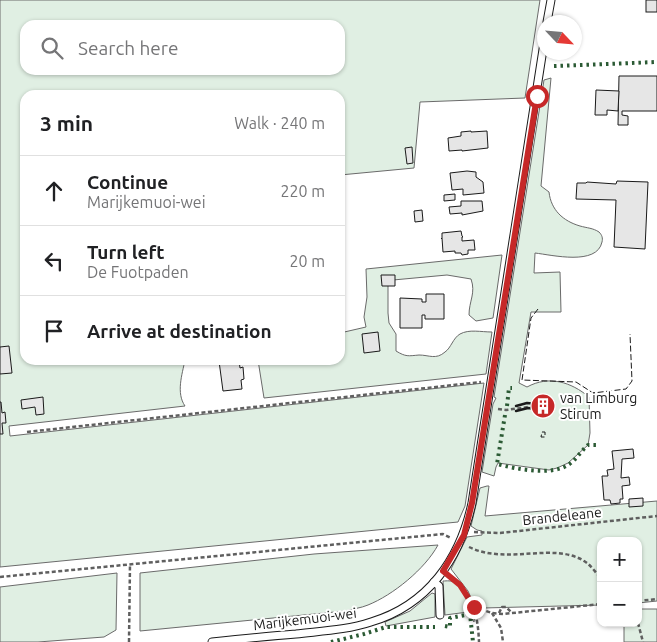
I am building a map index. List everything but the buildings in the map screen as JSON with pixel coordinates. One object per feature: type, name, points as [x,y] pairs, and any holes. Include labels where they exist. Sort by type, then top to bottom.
[{"type":"lane","points":[[549,15],[551,0]]},
{"type":"lane","name":"Marijkemuoi-wei","points":[[212,642],[337,630],[372,622],[398,611],[424,593],[434,582],[443,571],[464,535],[472,503],[541,60]]},
{"type":"lane","points":[[434,582],[438,586],[440,615]]},
{"type":"path","points":[[28,432],[260,405],[488,383]]},
{"type":"path","points":[[492,408],[506,410],[536,406]]},
{"type":"path","name":"Brandeleane","points":[[470,531],[477,533],[500,533],[657,516]]},
{"type":"path","points":[[0,577],[443,534],[456,540]]},
{"type":"path","points":[[464,544],[478,551],[498,555],[561,553],[587,563],[597,574]]},
{"type":"path","points":[[129,642],[130,564]]},
{"type":"path","points":[[443,571],[460,585],[474,607],[479,642]]},
{"type":"path","points":[[642,601],[657,599]]},
{"type":"path","points":[[474,607],[492,613],[512,613],[597,604]]},
{"type":"path","points":[[498,613],[502,607],[506,607],[512,613]]},
{"type":"path","points":[[492,613],[501,628],[503,642]]},
{"type":"path","points":[[639,627],[643,642]]},
{"type":"green space","points":[[0,0],[540,0],[525,98],[420,102],[414,168],[345,175],[345,90],[20,90],[20,365],[184,365],[180,390],[185,406],[9,426],[10,436],[484,383],[465,506],[458,522],[0,567]]},
{"type":"green space","points":[[551,78],[541,186],[549,192],[552,204],[563,218],[574,224],[599,232],[602,235],[602,241],[598,249],[592,254],[583,257],[562,257],[535,253],[534,273],[560,272],[561,312],[531,312],[519,383],[527,387],[543,381],[552,381],[575,387],[589,397],[590,433],[588,445],[568,463],[557,468],[549,470],[498,463],[494,476],[482,472],[493,404],[496,398],[494,397],[544,80]]},
{"type":"green space","points":[[502,255],[493,318],[476,321],[469,315],[473,293],[471,279],[447,275],[393,280],[388,283],[389,323],[396,334],[396,351],[407,356],[435,356],[447,350],[456,338],[464,332],[492,332],[486,374],[264,398],[259,365],[345,365],[345,332],[366,327],[364,317],[367,297],[366,269]]},
{"type":"green space","points":[[489,486],[485,516],[657,501],[657,601],[642,603],[642,537],[597,537],[597,605],[483,608],[477,611],[468,591],[451,569],[467,537],[482,535],[482,531],[471,526],[480,488]]},
{"type":"green space","points":[[438,545],[425,563],[408,580],[378,601],[362,607],[345,611],[140,631],[140,573],[314,554]]},
{"type":"green space","points":[[117,573],[116,630],[104,637],[38,642],[0,642],[0,587]]},
{"type":"green space","points":[[443,581],[454,582],[463,590],[472,606],[474,622],[468,612],[445,615]]},
{"type":"green space","points":[[432,593],[435,594],[435,617],[386,626],[385,622],[410,611]]},
{"type":"green space","points":[[642,609],[657,609],[657,642],[624,642],[624,627],[642,627]]},
{"type":"hedge","points":[[554,66],[657,62]]},
{"type":"hedge","points":[[507,406],[509,388],[512,388]]},
{"type":"hedge","points":[[505,415],[497,464],[523,469],[552,470],[561,468],[574,461],[588,445],[597,445]]},
{"type":"hedge","points":[[445,626],[450,627],[450,618],[470,614],[473,642]]},
{"type":"hedge","points":[[331,642],[386,627],[435,627]]},
{"type":"fence","points":[[538,309],[531,318],[522,380],[576,382],[593,393],[626,389],[632,381],[630,334]]},
{"type":"fence","points":[[542,432],[545,432],[545,437],[541,437],[542,432]]},
{"type":"wall","points":[[516,406],[527,403],[537,404]]},
{"type":"wall","points":[[516,411],[528,408],[536,409]]},
{"type":"place","name":"van Limburg Stirum","points":[[543,406]]},
{"type":"route","points":[[474,607],[460,585],[443,571],[464,535],[472,503],[537,96]]}]
